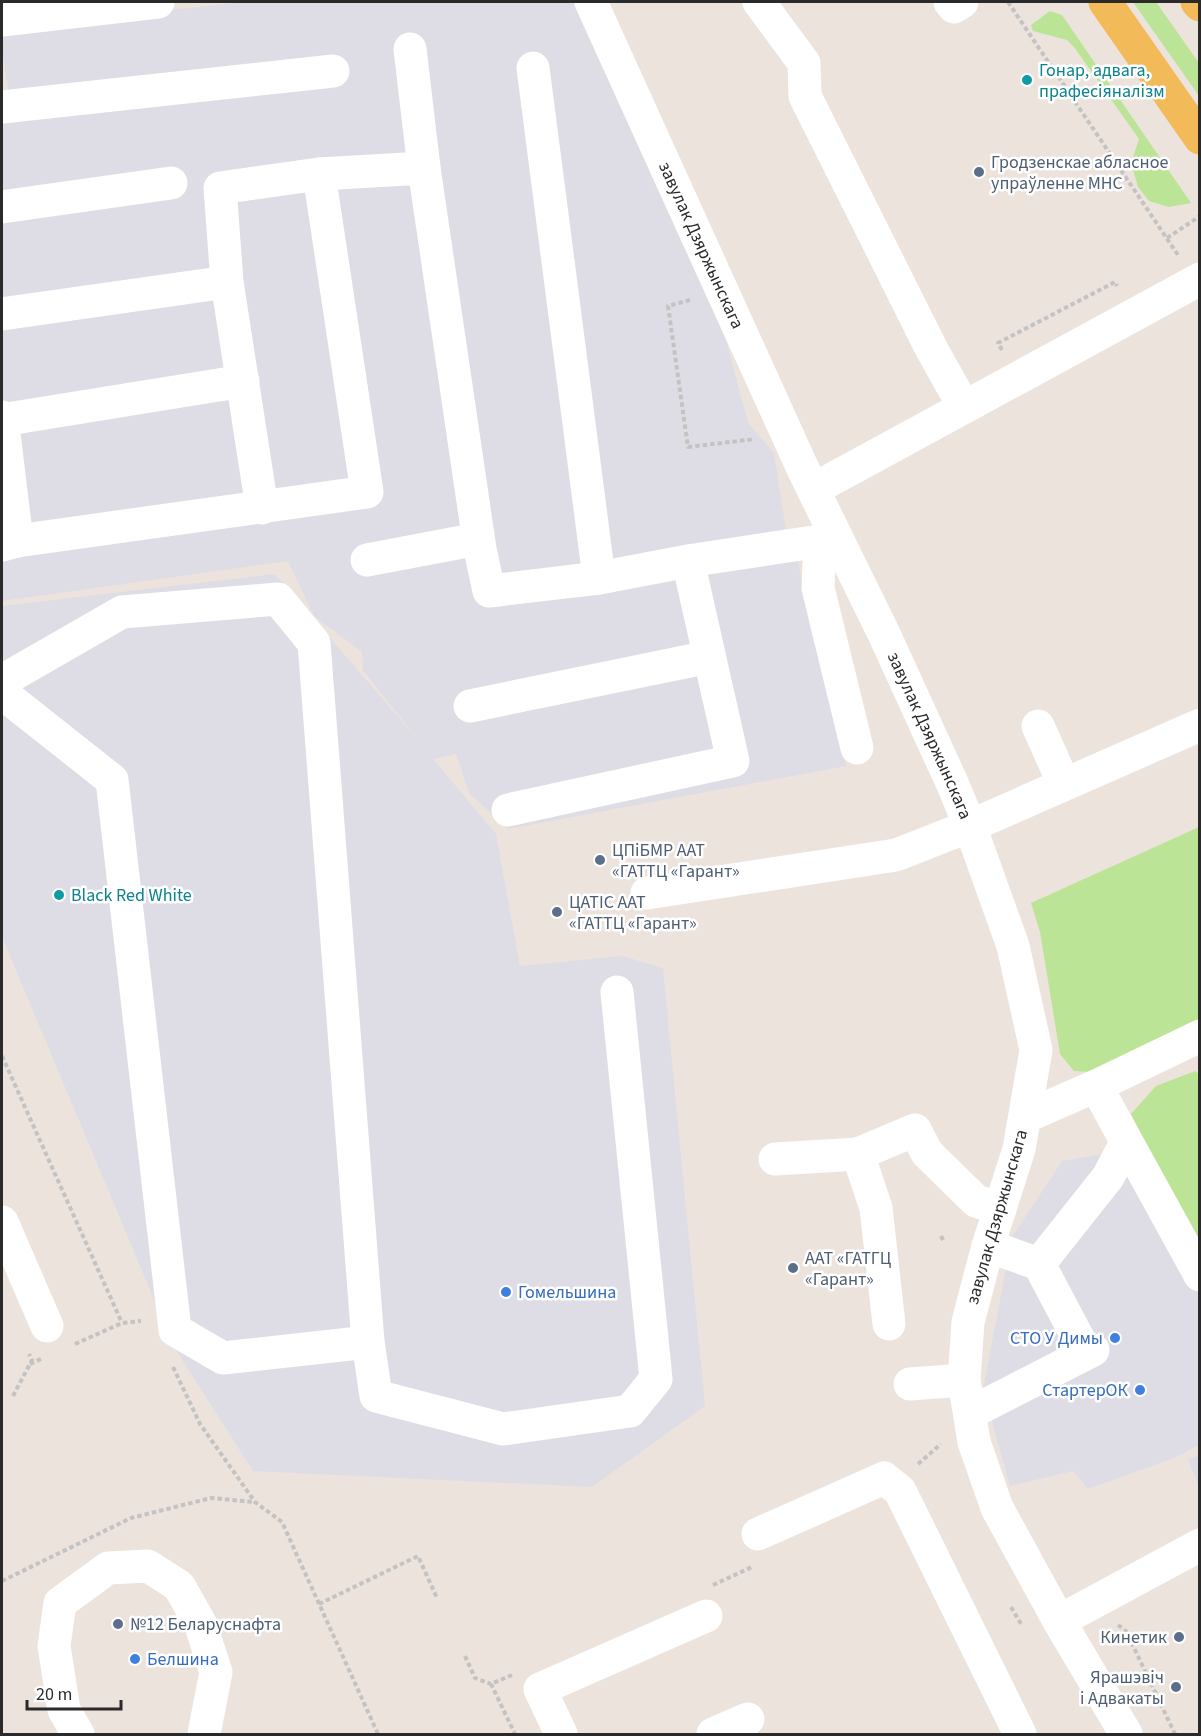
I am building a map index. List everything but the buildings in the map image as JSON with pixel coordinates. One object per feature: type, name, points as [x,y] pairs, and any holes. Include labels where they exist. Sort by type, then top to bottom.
[{"type":"main road","points":[[1105,2],[1200,138]]},
{"type":"street","points":[[2,20],[158,2]]},
{"type":"street","name":"завулак Дзяржынскага","points":[[591,2],[813,489],[828,539],[889,644],[970,826],[1013,946],[1036,1050],[1019,1149],[988,1246],[968,1322],[964,1380],[974,1442],[997,1508],[1059,1621],[1126,1734]]},
{"type":"street","points":[[759,2],[804,63],[805,96],[931,348],[964,407]]},
{"type":"street","points":[[951,2],[954,7],[962,2]]},
{"type":"street","points":[[410,49],[424,168],[478,539],[489,591],[600,578],[688,561],[828,539],[818,588],[857,748]]},
{"type":"street","points":[[533,68],[600,578]]},
{"type":"street","points":[[2,107],[333,71]]},
{"type":"street","points":[[262,508],[227,282],[220,188],[319,174],[424,168]]},
{"type":"street","points":[[243,381],[2,418],[9,543],[367,492],[319,174]]},
{"type":"street","points":[[2,207],[171,183]]},
{"type":"street","points":[[813,489],[964,407],[1192,271]]},
{"type":"street","points":[[2,314],[227,282]]},
{"type":"street","points":[[367,560],[478,539]]},
{"type":"street","points":[[508,810],[733,761],[688,561]]},
{"type":"street","points":[[2,681],[122,612],[278,599],[314,643],[368,1342],[376,1396],[503,1429],[630,1411],[656,1379],[617,992]]},
{"type":"street","points":[[470,706],[710,657]]},
{"type":"street","points":[[2,693],[112,780],[176,1330],[223,1358],[368,1342]]},
{"type":"street","points":[[647,893],[896,855],[970,826],[1200,725]]},
{"type":"street","points":[[1038,726],[1064,784]]},
{"type":"street","points":[[1024,1117],[1096,1086],[1200,1036]]},
{"type":"street","points":[[1096,1086],[1200,1275]]},
{"type":"street","points":[[775,1159],[858,1154],[915,1130],[927,1153],[976,1201],[1000,1209]]},
{"type":"street","points":[[1039,1264],[1108,1177],[1126,1143]]},
{"type":"street","points":[[858,1154],[876,1208],[889,1324]]},
{"type":"street","points":[[2,1222],[56,1342]]},
{"type":"street","points":[[970,1413],[1089,1352],[1039,1264],[988,1246]]},
{"type":"street","points":[[910,1384],[964,1380]]},
{"type":"street","points":[[758,1534],[884,1478],[900,1491],[1020,1734]]},
{"type":"street","points":[[1059,1621],[1200,1545]]},
{"type":"street","points":[[78,1734],[64,1710],[54,1646],[60,1604],[108,1568],[148,1566],[179,1586],[200,1623],[216,1672],[204,1734]]},
{"type":"street","points":[[561,1734],[540,1689],[708,1601]]},
{"type":"street","points":[[713,1734],[748,1719]]},
{"type":"path","points":[[1008,2],[1167,238],[1192,271]]},
{"type":"path","points":[[1167,238],[1200,216]]},
{"type":"path","points":[[722,291],[668,306],[688,447],[788,435]]},
{"type":"path","points":[[2,1056],[122,1323]]},
{"type":"path","points":[[941,1236],[944,1242]]},
{"type":"path","points":[[13,1396],[31,1362],[56,1342],[122,1323],[151,1321]]},
{"type":"path","points":[[171,1363],[200,1424],[255,1502],[282,1522],[378,1734]]},
{"type":"path","points":[[2,1581],[131,1518],[211,1497],[255,1502]]},
{"type":"path","points":[[319,1604],[418,1556],[437,1598]]},
{"type":"path","points":[[708,1601],[753,1566]]},
{"type":"path","points":[[1126,1631],[1175,1734]]},
{"type":"path","points":[[465,1656],[475,1678],[491,1684],[513,1675]]},
{"type":"path","points":[[491,1684],[515,1734]]},
{"type":"shaded area","points":[[245,2],[573,2],[726,340],[748,423],[774,453],[786,531],[797,558],[846,766],[508,829],[469,793],[456,754],[433,759],[496,834],[520,966],[622,956],[663,968],[705,1406],[592,1487],[253,1471],[174,1347],[2,937],[2,606],[275,574],[418,740],[363,670],[362,652],[314,616],[288,561],[2,601],[2,111],[11,109],[2,49],[2,28]]},
{"type":"shaded area","points":[[1120,1151],[1199,1284],[1199,1445],[1174,1458],[1088,1489],[1073,1471],[1010,1486],[983,1389],[1012,1237],[1062,1161]]},
{"type":"shaded area","points":[[1199,1455],[1199,1487],[1188,1460]]},
{"type":"green space","points":[[1133,2],[1156,2],[1199,63],[1199,96]]},
{"type":"green space","points":[[1050,11],[1062,15],[1191,203],[1169,207],[1149,201],[1138,187],[1131,163],[1139,139],[1074,47],[1067,40],[1033,31],[1031,25]]},
{"type":"green space","points":[[1199,827],[1199,1027],[1104,1073],[1074,1071],[1060,1054],[1040,932],[1031,903]]},
{"type":"green space","points":[[1195,1071],[1199,1074],[1199,1249],[1131,1114],[1156,1086]]},
{"type":"place","name":"Гонар, адвага, прафесіяналізм","points":[[1027,80]]},
{"type":"place","name":"Гродзенскае абласное упраўленне МНС","points":[[979,172]]},
{"type":"place","name":"ЦПіБМР ААТ «ГАТТЦ «Гарант»","points":[[600,860]]},
{"type":"place","name":"Black Red White","points":[[59,895]]},
{"type":"place","name":"ЦАТІС ААТ «ГАТТЦ «Гарант»","points":[[557,912]]},
{"type":"place","name":"ААТ «ГАТГЦ «Гарант»","points":[[793,1268]]},
{"type":"place","name":"Гомельшина","points":[[506,1292]]},
{"type":"place","name":"СТО У Димы","points":[[1115,1338]]},
{"type":"place","name":"СтартерОК","points":[[1140,1390]]},
{"type":"place","name":"№12 Беларуснафта","points":[[118,1624]]},
{"type":"place","name":"Кинетик","points":[[1179,1637]]},
{"type":"place","name":"Белшина","points":[[135,1659]]},
{"type":"place","name":"Ярашэвіч і Адвакаты","points":[[1176,1687]]}]
